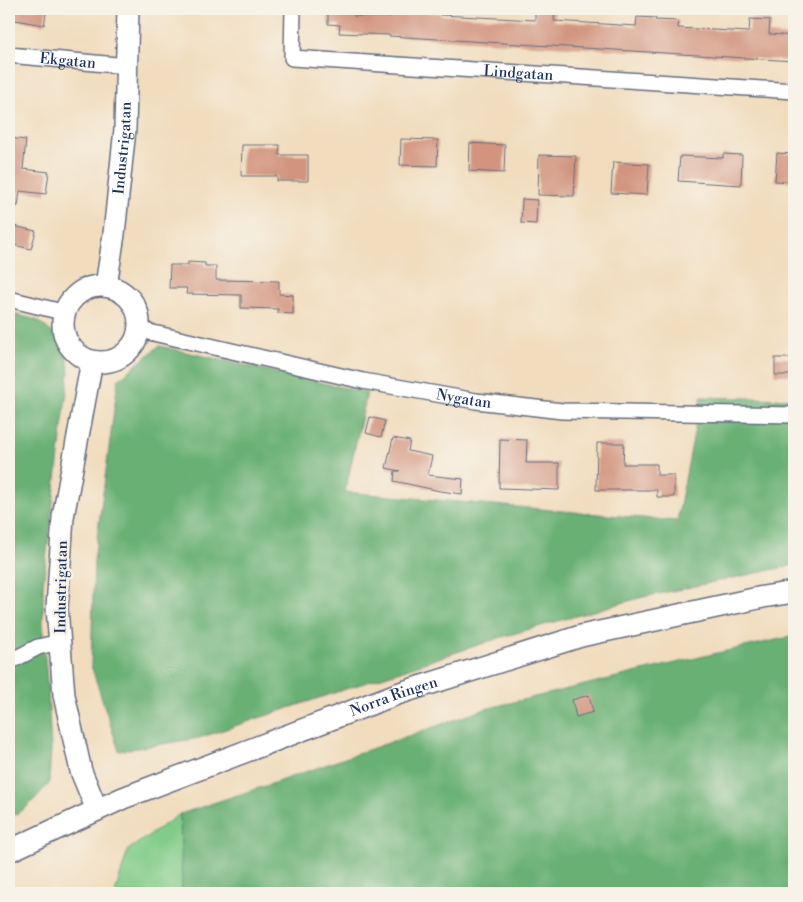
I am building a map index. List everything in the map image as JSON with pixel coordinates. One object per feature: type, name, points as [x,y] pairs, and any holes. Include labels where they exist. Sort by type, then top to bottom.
[{"type":"street","name":"Industrigatan","points":[[106,286],[114,234],[125,129],[128,9]]},
{"type":"street","name":"Lindgatan","points":[[293,9],[292,58],[794,91]]},
{"type":"street","name":"Ekgatan","points":[[9,55],[127,66]]},
{"type":"street","points":[[93,286],[106,286],[126,295],[134,304],[140,330],[133,347],[120,358],[106,362],[92,361],[79,355],[68,342],[64,321],[68,304],[79,292],[93,286]]},
{"type":"street","points":[[9,299],[66,313]]},
{"type":"street","name":"Nygatan","points":[[140,330],[363,381],[476,401],[562,410],[794,415]]},
{"type":"street","name":"Industrigatan","points":[[92,361],[63,517],[57,608],[64,695],[81,771],[98,810]]},
{"type":"street","name":"Norra Ringen","points":[[9,851],[123,798],[397,694],[581,636],[794,592]]},
{"type":"street","points":[[9,662],[38,647],[60,642]]},
{"type":"green space","points":[[9,313],[37,320],[54,334],[66,351],[69,373],[43,585],[43,637],[51,748],[49,784],[27,807],[9,819]]},
{"type":"green space","points":[[159,346],[367,393],[345,492],[677,521],[701,397],[794,399],[794,565],[639,598],[502,637],[199,738],[119,751],[91,665],[94,561],[118,380]]},
{"type":"green space","points":[[794,636],[794,893],[182,893],[180,814],[485,709]]},
{"type":"green space","points":[[180,814],[182,893],[115,893],[128,850]]},
{"type":"building","points":[[9,9],[47,9],[44,25],[9,19]]},
{"type":"building","points":[[328,9],[354,9],[354,16],[390,17],[390,10],[441,13],[440,15],[535,20],[535,9],[555,9],[554,21],[636,26],[637,17],[656,18],[655,20],[679,21],[678,28],[749,32],[750,19],[770,20],[769,34],[794,36],[794,61],[339,33],[340,25],[328,24]]},
{"type":"building","points":[[9,138],[26,140],[23,169],[49,172],[46,194],[20,191],[18,206],[9,205]]},
{"type":"building","points":[[401,139],[438,140],[437,166],[400,165]]},
{"type":"building","points":[[470,143],[505,145],[504,173],[469,171]]},
{"type":"building","points":[[242,145],[280,145],[279,155],[308,155],[308,181],[277,181],[277,176],[241,176]]},
{"type":"building","points":[[777,153],[794,154],[794,182],[775,181]]},
{"type":"building","points":[[723,154],[742,155],[741,185],[678,181],[680,156],[723,158]]},
{"type":"building","points":[[539,155],[576,156],[574,196],[538,195]]},
{"type":"building","points":[[613,162],[649,164],[647,195],[611,193]]},
{"type":"building","points":[[522,199],[537,200],[536,224],[521,223]]},
{"type":"building","points":[[9,225],[36,231],[31,249],[9,244]]},
{"type":"building","points":[[188,262],[205,263],[205,266],[216,266],[216,280],[279,281],[279,294],[293,295],[293,314],[278,313],[278,309],[241,308],[241,295],[186,294],[187,288],[169,288],[170,265],[188,265]]},
{"type":"building","points":[[775,358],[792,358],[792,375],[775,375]]},
{"type":"building","points":[[370,417],[385,421],[381,437],[366,433]]},
{"type":"building","points":[[393,438],[410,441],[408,451],[432,456],[428,475],[463,479],[462,494],[394,481],[395,471],[400,471],[386,468]]},
{"type":"building","points":[[500,439],[527,440],[526,463],[559,463],[559,490],[499,488]]},
{"type":"building","points":[[597,443],[624,443],[623,464],[657,464],[657,475],[674,475],[674,497],[657,497],[657,490],[596,490]]},
{"type":"building","points":[[589,695],[593,712],[576,717],[572,700]]}]
